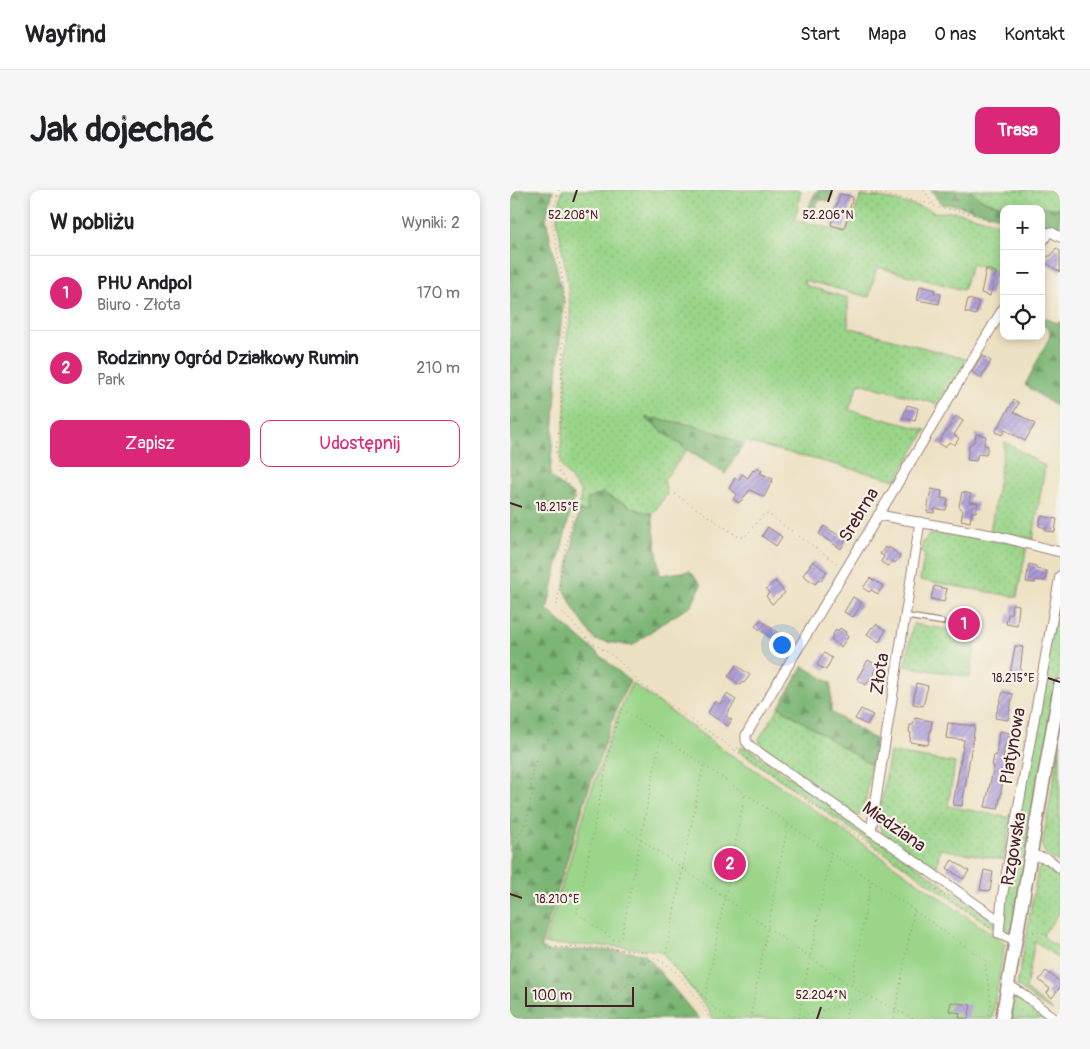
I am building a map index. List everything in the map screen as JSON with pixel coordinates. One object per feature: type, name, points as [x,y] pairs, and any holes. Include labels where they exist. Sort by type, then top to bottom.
[{"type":"street","points":[[1045,238],[1051,232],[1060,237]]},
{"type":"street","name":"Srebrna","points":[[746,741],[746,735],[1000,314]]},
{"type":"street","points":[[878,515],[997,536],[1060,552]]},
{"type":"street","name":"Złota","points":[[871,831],[920,522]]},
{"type":"street","name":"Platynowa","points":[[1000,921],[1002,898],[1060,576]]},
{"type":"street","name":"Rzgowska","points":[[1002,1019],[1020,936],[1031,856],[1059,693]]},
{"type":"street","name":"Miedziana","points":[[746,741],[750,746],[1000,921]]},
{"type":"street","points":[[1031,856],[1048,859],[1060,868]]},
{"type":"street","points":[[1000,921],[999,934],[1006,938],[1020,936]]},
{"type":"street","points":[[1008,985],[1054,1019]]},
{"type":"lane","points":[[905,616],[942,622]]},
{"type":"path","points":[[558,190],[550,218],[562,277],[567,318],[563,335],[561,414],[556,452],[558,472],[576,494],[561,573],[557,607],[590,641],[616,658],[642,685],[735,750],[742,757],[999,934]]},
{"type":"path","points":[[861,190],[927,203],[942,210],[950,208],[1000,221]]},
{"type":"path","points":[[924,190],[935,206]]},
{"type":"path","points":[[676,494],[739,538],[746,537],[766,513],[845,569]]},
{"type":"path","points":[[510,845],[521,832],[528,816],[532,794],[530,780],[534,764],[553,731],[559,713],[560,697],[590,641]]},
{"type":"path","points":[[661,735],[621,939],[614,940],[578,913],[612,738],[622,709],[661,735],[986,960],[991,1005],[987,1019]]},
{"type":"path","points":[[735,750],[746,741]]},
{"type":"path","points":[[703,765],[666,953],[705,998],[730,1019]]},
{"type":"path","points":[[705,998],[745,794]]},
{"type":"path","points":[[599,810],[852,986],[914,1019]]},
{"type":"path","points":[[750,1019],[788,824]]},
{"type":"path","points":[[798,1018],[831,853]]},
{"type":"path","points":[[852,986],[871,880]]},
{"type":"path","points":[[894,1019],[914,910]]},
{"type":"path","points":[[1020,936],[1041,932],[1052,938]]},
{"type":"path","points":[[546,948],[645,952],[669,966],[678,974],[701,1003],[710,1019]]},
{"type":"path","points":[[594,1019],[652,957]]},
{"type":"path","points":[[793,1019],[871,997]]},
{"type":"path","points":[[846,1019],[848,1004]]},
{"type":"green space","points":[[510,190],[553,190],[546,219],[564,301],[550,476],[574,496],[547,610],[630,681],[618,705],[586,797],[541,946],[547,952],[596,950],[645,954],[699,1019],[510,1019]]},
{"type":"green space","points":[[562,190],[801,190],[795,220],[846,232],[861,196],[880,197],[934,212],[960,213],[1000,224],[1000,273],[972,264],[963,290],[877,267],[869,297],[804,280],[807,286],[848,298],[848,327],[969,360],[941,405],[859,383],[849,410],[926,430],[896,480],[747,441],[743,445],[720,433],[646,419],[687,450],[664,480],[667,494],[652,514],[638,510],[602,493],[588,512],[579,511],[581,492],[562,467],[560,454],[565,416],[567,335],[571,319],[567,277],[557,219]]},
{"type":"green space","points":[[818,190],[832,190],[833,197],[829,201],[818,201],[813,214],[807,211]]},
{"type":"green space","points":[[931,190],[969,190],[985,202],[1000,205],[1000,217],[955,205],[941,204]]},
{"type":"green space","points":[[969,190],[1060,190],[1060,209],[1045,208],[1045,205],[1000,206],[979,198]]},
{"type":"green space","points":[[1045,207],[1060,209],[1060,229],[1057,227],[1045,228]]},
{"type":"green space","points":[[1045,318],[1057,323],[1060,322],[1060,409],[1025,385],[1050,336],[1049,328],[1045,326]]},
{"type":"green space","points":[[645,418],[696,426],[720,434],[743,445],[725,474],[687,450]]},
{"type":"green space","points":[[1005,442],[1045,466],[1033,539],[990,532]]},
{"type":"green space","points":[[602,493],[638,510],[652,514],[660,575],[690,571],[701,585],[692,605],[657,627],[632,646],[595,640],[575,611],[564,589],[579,511],[587,512],[587,500]]},
{"type":"green space","points":[[941,532],[996,539],[1027,546],[1017,597],[920,580],[925,553],[920,551],[924,541],[929,535]]},
{"type":"green space","points":[[1060,585],[1060,670],[1015,925],[1011,932],[1006,933],[1003,923],[1007,888]]},
{"type":"green space","points":[[913,624],[977,634],[970,677],[905,666]]},
{"type":"green space","points":[[803,666],[831,683],[831,712],[876,740],[871,765],[779,707]]},
{"type":"green space","points":[[632,683],[725,751],[771,780],[1005,943],[992,1019],[713,1019],[709,1010],[661,951],[624,947],[544,944],[589,798],[620,709]]},
{"type":"green space","points":[[779,707],[871,765],[864,813],[856,816],[762,751],[759,739]]},
{"type":"green space","points":[[1060,743],[1060,863],[1046,855],[1042,846]]},
{"type":"green space","points":[[743,747],[748,748],[993,920],[997,925],[996,930],[739,751]]},
{"type":"green space","points":[[890,752],[955,763],[948,806],[1011,818],[1004,860],[940,849],[936,871],[883,834],[878,822]]},
{"type":"green space","points":[[1043,865],[1060,877],[1060,912],[1043,935],[1052,944],[1060,948],[1060,960],[1035,941],[1026,989],[1053,1011],[1017,986],[1038,869]]},
{"type":"green space","points":[[1016,993],[1047,1019],[1011,1019]]},
{"type":"building","points":[[840,194],[853,197],[844,229],[831,225]]},
{"type":"building","points":[[1056,248],[1060,251],[1060,272],[1045,263],[1048,256],[1051,256]]},
{"type":"building","points":[[986,269],[996,272],[990,296],[981,293]]},
{"type":"building","points":[[920,286],[935,290],[934,292],[941,294],[939,304],[917,300]]},
{"type":"building","points":[[968,299],[979,302],[976,315],[965,312]]},
{"type":"building","points":[[982,355],[991,361],[981,378],[972,372]]},
{"type":"building","points":[[1014,400],[1019,403],[1014,412],[1035,424],[1025,441],[1005,430],[1002,435],[995,432]]},
{"type":"building","points":[[907,405],[918,408],[915,421],[903,418]]},
{"type":"building","points":[[956,416],[963,421],[954,435],[959,438],[955,445],[949,442],[945,447],[938,443]]},
{"type":"building","points":[[976,434],[986,436],[984,445],[988,446],[986,455],[978,454],[976,461],[967,460],[969,446],[975,441]]},
{"type":"building","points":[[757,467],[762,471],[760,473],[773,479],[764,497],[750,490],[739,503],[733,499],[737,494],[729,488],[735,478],[739,480],[742,474],[748,478]]},
{"type":"building","points":[[931,489],[942,491],[941,498],[948,499],[946,510],[935,509],[934,513],[927,512]]},
{"type":"building","points":[[962,492],[971,494],[969,502],[978,503],[976,512],[972,511],[970,522],[961,520],[963,511],[959,506]]},
{"type":"building","points":[[1041,516],[1057,519],[1055,532],[1046,531],[1046,528],[1039,526]]},
{"type":"building","points":[[824,526],[846,540],[841,549],[819,534]]},
{"type":"building","points":[[768,527],[782,537],[776,546],[762,536]]},
{"type":"building","points":[[885,547],[888,549],[889,547],[900,556],[895,563],[892,561],[888,566],[881,562],[884,556],[880,554]]},
{"type":"building","points":[[813,561],[827,572],[821,581],[819,579],[815,584],[803,575]]},
{"type":"building","points":[[1029,564],[1036,566],[1036,569],[1047,571],[1045,581],[1035,580],[1035,583],[1026,582]]},
{"type":"building","points":[[870,578],[883,586],[878,594],[863,588]]},
{"type":"building","points":[[775,581],[785,593],[772,604],[766,596],[769,593],[766,589]]},
{"type":"building","points":[[934,586],[947,589],[944,602],[931,599]]},
{"type":"building","points":[[853,597],[862,603],[853,617],[844,612]]},
{"type":"building","points":[[1012,604],[1019,605],[1017,626],[1006,624],[1008,614],[1011,614]]},
{"type":"building","points":[[969,612],[978,613],[975,631],[951,627],[953,618],[967,621]]},
{"type":"building","points":[[760,620],[788,640],[783,647],[755,626]]},
{"type":"building","points":[[876,624],[886,630],[879,642],[867,634]]},
{"type":"building","points":[[840,628],[846,632],[845,634],[848,637],[841,647],[831,639],[836,629],[838,631]]},
{"type":"building","points":[[1015,646],[1023,647],[1020,682],[1009,680]]},
{"type":"building","points":[[824,653],[832,658],[826,670],[817,665]]},
{"type":"building","points":[[868,660],[878,666],[866,685],[857,679]]},
{"type":"building","points":[[736,665],[750,675],[740,685],[728,676]]},
{"type":"building","points":[[916,683],[928,686],[923,706],[913,704]]},
{"type":"building","points":[[1003,692],[1013,694],[1008,720],[995,718]]},
{"type":"building","points":[[727,694],[736,700],[726,716],[732,720],[728,726],[708,713],[715,701],[720,704]]},
{"type":"building","points":[[861,709],[873,715],[867,725],[855,719]]},
{"type":"building","points":[[915,718],[932,721],[928,745],[910,742],[910,725],[913,725]]},
{"type":"building","points":[[948,723],[975,726],[962,806],[953,805],[964,740],[946,738]]},
{"type":"building","points":[[999,731],[1011,733],[1009,746],[1005,745],[1003,757],[1007,758],[998,809],[985,807],[994,766],[992,766],[994,755],[996,756]]},
{"type":"building","points":[[952,860],[969,871],[963,879],[947,868]]},
{"type":"building","points":[[984,870],[993,872],[990,891],[980,890]]},
{"type":"building","points":[[1046,971],[1060,982],[1060,987],[1052,998],[1047,993],[1050,989],[1039,980]]},
{"type":"building","points":[[951,1002],[971,1005],[968,1019],[959,1018],[960,1013],[949,1011]]},
{"type":"place","name":"PHU Andpol","points":[[964,624]]},
{"type":"place","name":"Rodzinny Ogród Działkowy Rumin","points":[[730,864]]}]
